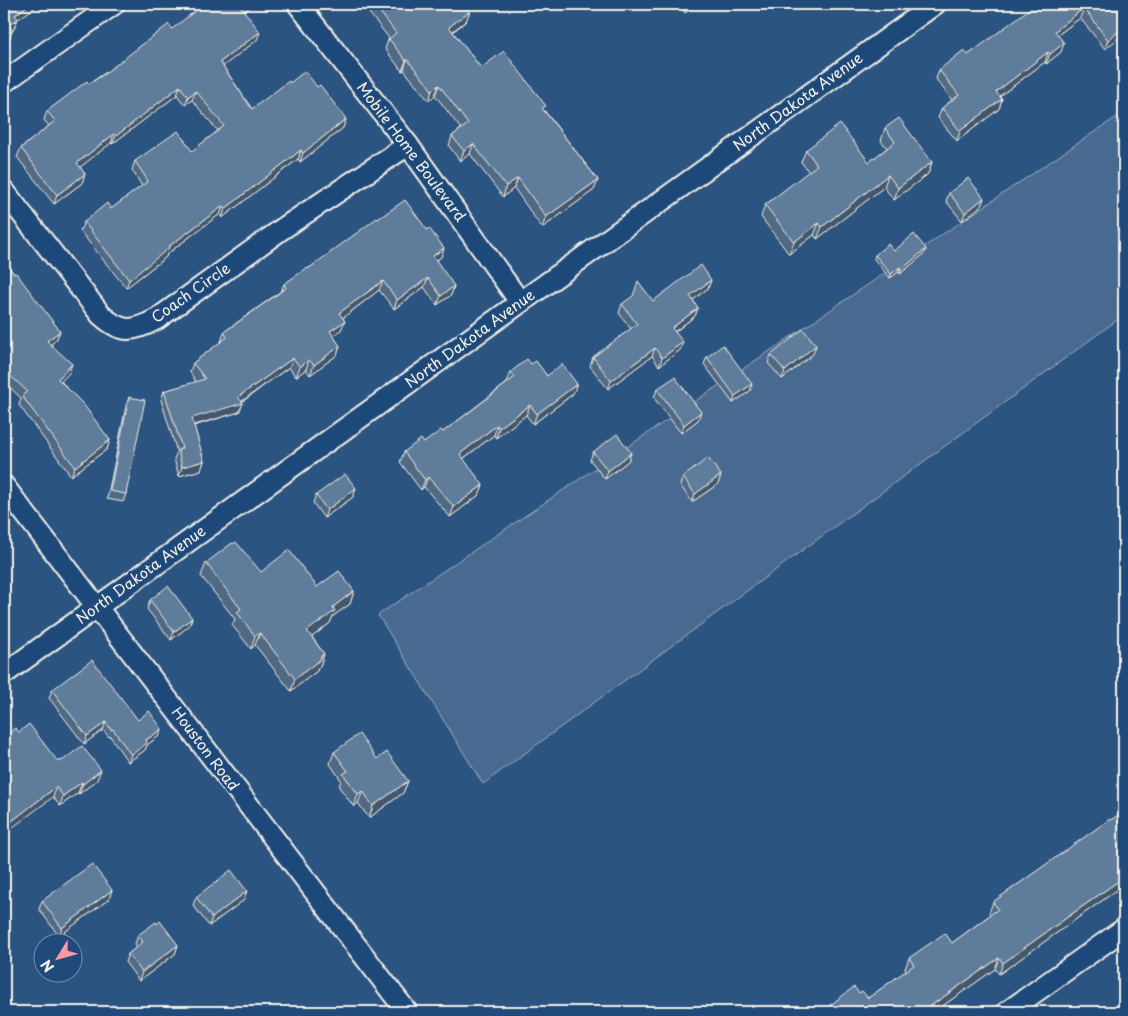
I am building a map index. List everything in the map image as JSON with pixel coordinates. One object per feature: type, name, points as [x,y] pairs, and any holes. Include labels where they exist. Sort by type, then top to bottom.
[{"type":"street","points":[[4,82],[114,4]]},
{"type":"street","name":"Mobile Home Boulevard","points":[[298,4],[408,145],[520,302]]},
{"type":"street","name":"North Dakota Avenue","points":[[4,674],[936,4]]},
{"type":"street","name":"Coach Circle","points":[[4,191],[101,315],[113,325],[127,330],[142,327],[157,319],[282,229],[408,145]]},
{"type":"street","name":"Houston Road","points":[[4,486],[407,1012]]},
{"type":"street","points":[[1007,1012],[1124,929]]},
{"type":"shaded area","points":[[1124,112],[1124,315],[483,784],[378,615]]},
{"type":"building","points":[[4,4],[30,4],[15,15],[18,19],[9,25],[13,30],[4,37]]},
{"type":"building","points":[[204,4],[245,4],[241,7],[260,32],[220,62],[252,109],[305,71],[317,87],[320,85],[346,119],[303,153],[301,150],[225,209],[223,206],[168,247],[129,280],[84,222],[107,203],[111,209],[148,181],[135,161],[178,131],[192,151],[224,126],[196,91],[188,97],[180,86],[116,136],[114,134],[77,163],[85,174],[57,195],[21,148],[55,121],[47,111],[87,81],[89,84],[104,74],[169,24],[172,29]]},
{"type":"building","points":[[374,4],[464,4],[470,11],[449,27],[481,68],[504,51],[546,106],[542,108],[598,180],[546,217],[518,178],[506,186],[473,144],[464,151],[452,136],[468,124],[439,85],[432,90],[407,59],[406,61],[389,39],[396,33]]},
{"type":"building","points":[[1036,4],[1116,4],[1124,14],[1124,27],[1108,40],[1084,8],[1055,31],[1064,43],[1050,54],[1048,52],[996,92],[1002,99],[960,131],[942,108],[959,95],[939,70],[964,50],[968,55]]},
{"type":"building","points":[[899,118],[932,162],[898,188],[888,175],[822,227],[819,223],[794,242],[765,205],[817,165],[806,150],[840,124],[869,162],[895,142],[885,128]]},
{"type":"building","points":[[968,178],[984,198],[965,213],[949,193]]},
{"type":"building","points":[[405,200],[427,230],[429,228],[444,248],[433,256],[454,286],[441,296],[428,278],[397,300],[383,281],[339,313],[345,321],[330,331],[340,346],[314,365],[309,360],[300,367],[293,358],[238,397],[243,403],[192,418],[204,461],[182,467],[178,450],[182,448],[164,391],[205,379],[193,363],[227,337],[224,332],[286,288],[284,284]]},
{"type":"building","points":[[914,234],[926,249],[901,270],[900,267],[891,274],[875,255],[888,244],[894,251]]},
{"type":"building","points":[[4,261],[14,274],[16,273],[60,331],[47,341],[72,364],[58,379],[83,404],[110,440],[75,467],[22,396],[27,391],[4,370]]},
{"type":"building","points":[[701,265],[711,280],[690,296],[698,308],[672,328],[683,342],[662,358],[655,348],[611,381],[593,357],[637,324],[622,304],[633,296],[638,281],[653,301]]},
{"type":"building","points":[[803,329],[816,345],[785,371],[771,355]]},
{"type":"building","points":[[723,345],[752,384],[735,396],[707,357]]},
{"type":"building","points":[[527,359],[531,364],[536,361],[547,376],[562,364],[577,384],[537,414],[530,405],[499,428],[497,425],[460,454],[483,485],[454,507],[428,477],[425,480],[404,452],[421,439],[424,443],[441,430],[443,432],[515,377],[511,372]]},
{"type":"building","points":[[675,377],[701,412],[684,425],[657,389]]},
{"type":"building","points":[[129,397],[145,400],[126,494],[110,491]]},
{"type":"building","points":[[617,434],[631,453],[608,471],[593,452]]},
{"type":"building","points":[[708,458],[721,475],[695,494],[683,477]]},
{"type":"building","points":[[345,474],[356,488],[327,510],[316,495]]},
{"type":"building","points":[[236,542],[261,572],[289,550],[317,587],[339,571],[354,591],[333,607],[335,611],[307,631],[324,654],[320,657],[321,659],[295,679],[260,633],[255,636],[237,612],[241,609],[206,563]]},
{"type":"building","points":[[168,586],[192,618],[174,632],[150,600]]},
{"type":"building","points":[[92,660],[138,720],[149,711],[162,729],[146,740],[147,743],[131,755],[106,722],[87,736],[52,690]]},
{"type":"building","points":[[29,724],[58,762],[82,746],[101,770],[63,796],[56,787],[4,827],[4,737],[15,728],[19,732]]},
{"type":"building","points":[[359,734],[377,759],[387,752],[408,781],[373,806],[363,791],[358,794],[343,774],[348,771],[334,752]]},
{"type":"building","points":[[1124,811],[1124,877],[1003,963],[999,958],[922,1012],[827,1012],[825,1009],[854,987],[859,993],[862,991],[868,998],[914,965],[909,958],[945,933],[952,943],[998,909],[993,902]]},
{"type":"building","points":[[92,864],[112,890],[62,928],[42,901]]},
{"type":"building","points":[[231,870],[247,891],[212,918],[196,897]]},
{"type":"building","points":[[160,921],[178,945],[142,972],[128,954],[143,942],[138,935]]}]
